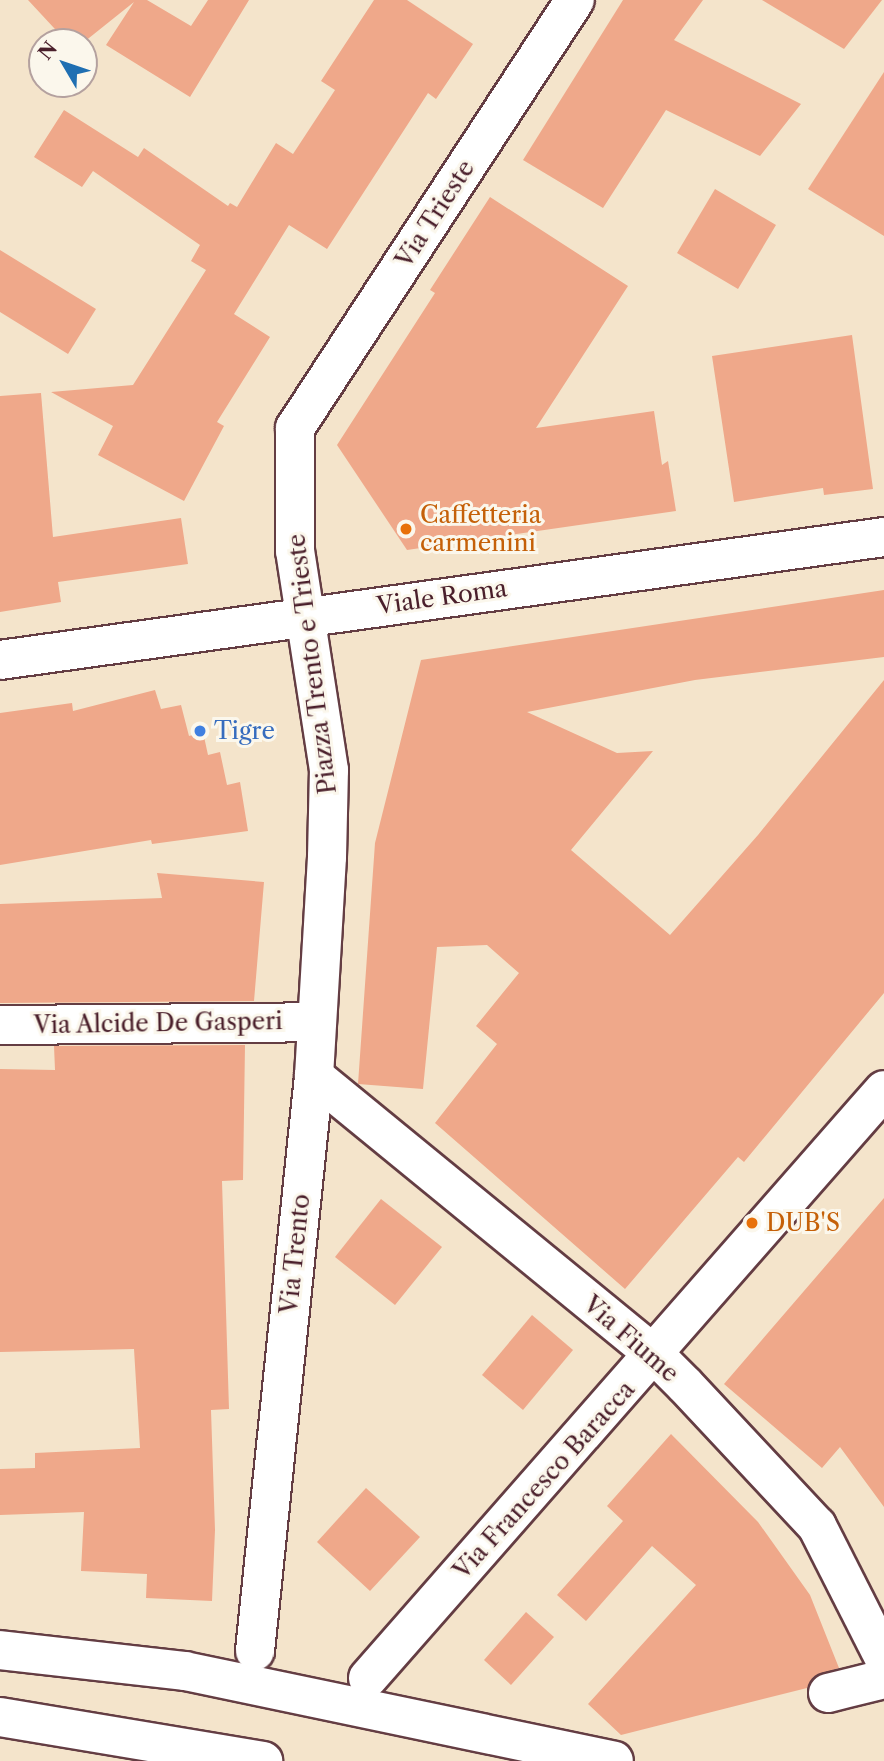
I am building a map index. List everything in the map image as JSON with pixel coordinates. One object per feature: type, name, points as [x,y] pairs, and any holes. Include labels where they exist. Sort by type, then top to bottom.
[{"type":"street","name":"Via Trieste","points":[[295,428],[575,0]]},
{"type":"street","name":"Piazza Trento e Trieste","points":[[295,428],[295,551],[329,769],[327,857]]},
{"type":"street","name":"Viale Roma","points":[[0,660],[884,537]]},
{"type":"street","name":"Via Trento","points":[[255,1651],[314,1076],[327,857]]},
{"type":"street","name":"Via Alcide De Gasperi","points":[[0,1025],[316,1022]]},
{"type":"street","name":"Via Fiume","points":[[314,1076],[655,1355],[817,1526],[884,1658]]},
{"type":"street","name":"Via Francesco Baracca","points":[[368,1678],[655,1355],[884,1090]]},
{"type":"street","points":[[0,1650],[185,1671],[614,1761]]},
{"type":"street","points":[[828,1693],[884,1679]]},
{"type":"street","points":[[0,1717],[262,1761]]},
{"type":"building","points":[[28,0],[147,0],[191,26],[208,0],[249,0],[190,97],[106,45],[134,2],[98,31],[98,28],[54,28]]},
{"type":"building","points":[[374,0],[407,0],[473,44],[436,99],[428,93],[327,249],[289,225],[234,314],[270,337],[217,422],[224,426],[184,501],[98,455],[113,426],[51,392],[133,385],[206,270],[191,261],[200,245],[93,171],[82,187],[34,157],[64,110],[138,157],[144,148],[228,206],[230,203],[237,207],[276,143],[293,154],[335,90],[321,81]]},
{"type":"building","points":[[623,0],[703,0],[674,40],[801,104],[760,156],[666,110],[603,208],[523,160]]},
{"type":"building","points":[[762,0],[882,0],[844,49]]},
{"type":"building","points":[[884,72],[884,236],[808,189]]},
{"type":"building","points":[[715,189],[776,225],[738,289],[677,253]]},
{"type":"building","points":[[490,197],[628,286],[536,428],[654,411],[662,465],[668,461],[676,511],[407,550],[337,445],[435,293],[430,290]]},
{"type":"building","points":[[0,250],[96,309],[68,354],[0,312]]},
{"type":"building","points":[[852,335],[873,489],[824,495],[823,488],[734,502],[712,356]]},
{"type":"building","points":[[41,393],[53,537],[181,518],[188,564],[58,582],[61,602],[0,612],[0,396]]},
{"type":"building","points":[[884,590],[884,657],[695,680],[527,712],[617,753],[653,751],[571,850],[670,935],[758,835],[884,680],[884,993],[744,1162],[738,1157],[625,1289],[435,1123],[497,1044],[476,1026],[519,973],[487,945],[437,947],[423,1089],[358,1084],[375,843],[421,660]]},
{"type":"building","points":[[155,690],[161,709],[181,705],[189,736],[203,732],[208,755],[220,752],[227,785],[240,782],[248,831],[152,844],[151,840],[0,865],[0,713],[72,703],[73,711]]},
{"type":"building","points":[[157,873],[264,882],[254,1001],[0,1003],[0,904],[162,898]]},
{"type":"building","points":[[245,1045],[243,1180],[222,1181],[229,1409],[211,1410],[215,1530],[212,1601],[146,1598],[147,1574],[81,1571],[84,1512],[0,1515],[0,1469],[35,1468],[35,1453],[140,1448],[134,1349],[0,1352],[0,1069],[55,1070],[54,1046]]},
{"type":"building","points":[[884,1198],[884,1507],[840,1447],[822,1468],[724,1384]]},
{"type":"building","points":[[381,1199],[442,1247],[395,1305],[335,1257]]},
{"type":"building","points":[[532,1315],[573,1350],[523,1410],[482,1375]]},
{"type":"building","points":[[671,1434],[758,1522],[810,1595],[839,1668],[813,1677],[807,1688],[621,1735],[588,1704],[696,1585],[652,1546],[586,1621],[557,1595],[623,1521],[607,1506]]},
{"type":"building","points":[[366,1488],[420,1537],[370,1591],[317,1542]]},
{"type":"building","points":[[526,1612],[554,1637],[511,1685],[484,1660]]},
{"type":"place","name":"Caffetteria carmenini","points":[[406,529]]},
{"type":"place","name":"Tigre","points":[[200,731]]},
{"type":"place","name":"DUB'S","points":[[752,1223]]}]
